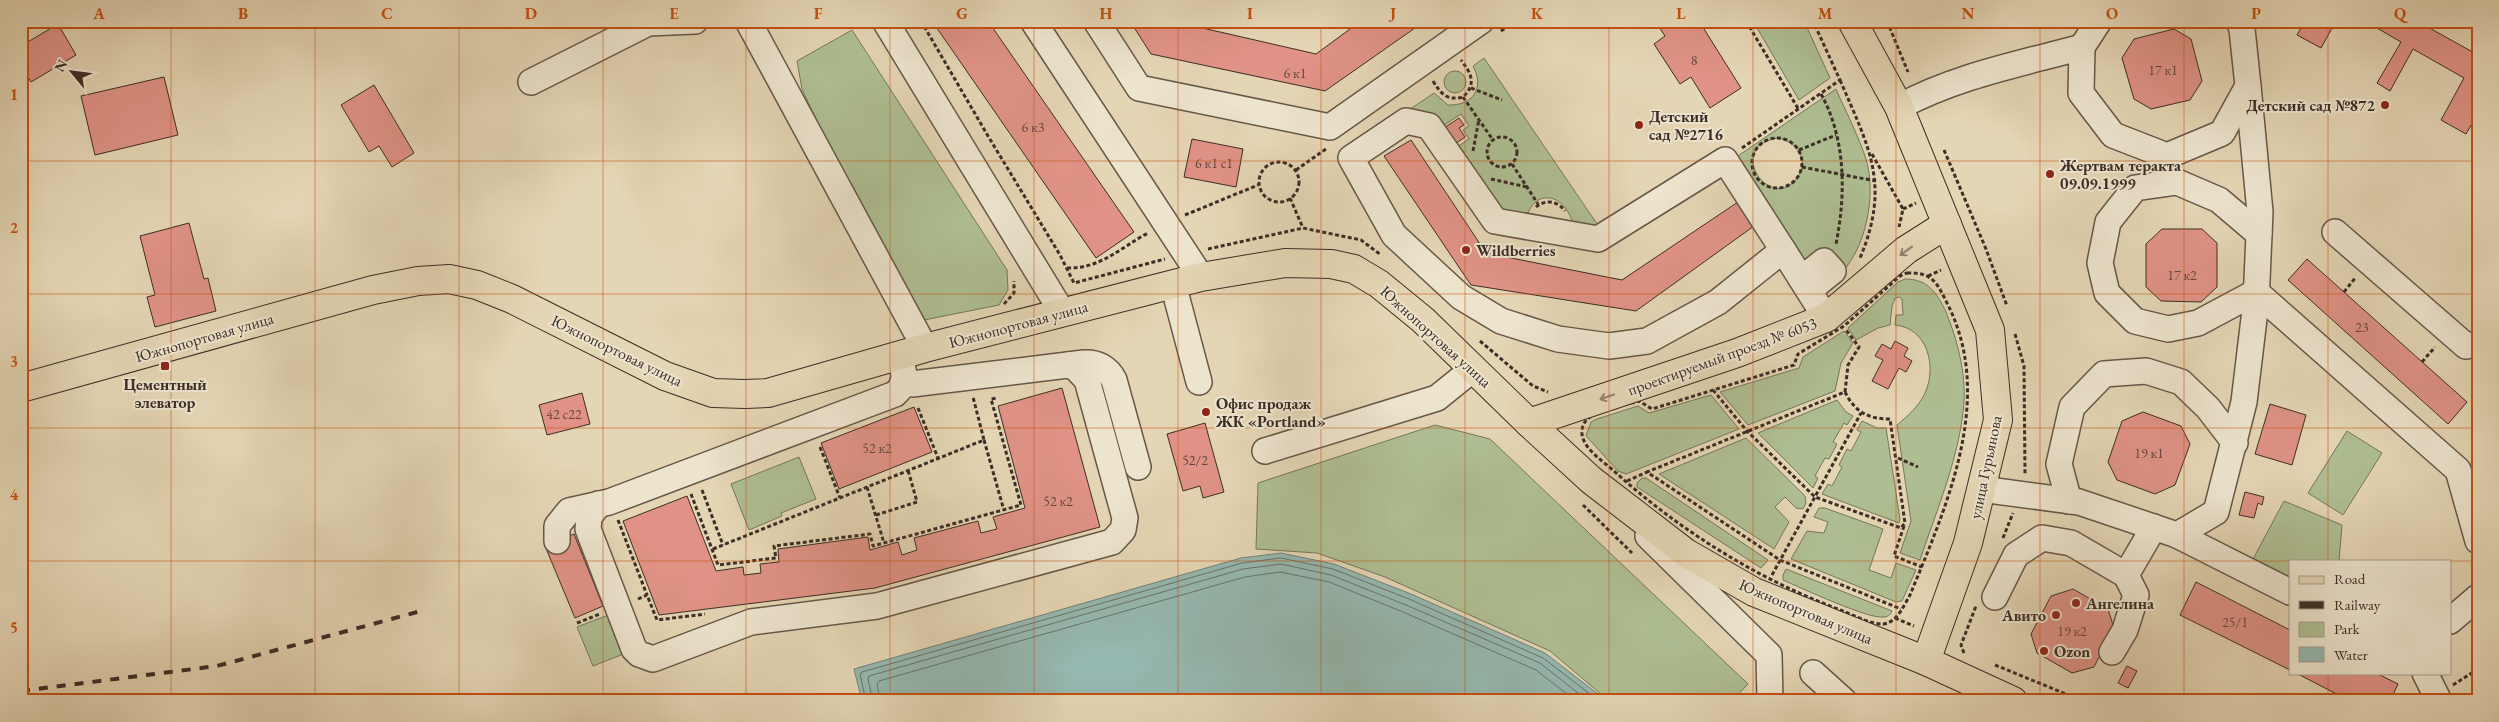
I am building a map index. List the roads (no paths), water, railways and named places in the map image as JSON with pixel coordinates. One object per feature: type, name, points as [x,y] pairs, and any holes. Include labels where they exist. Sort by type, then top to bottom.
[{"type":"main road","name":"улица Гурьянова","points":[[1852,21],[1900,107],[1990,330],[1998,420],[1968,544],[1926,661]]},
{"type":"main road","name":"проектируемый проезд № 6053","points":[[1529,423],[1737,353],[1836,324],[1906,250],[1947,224]]},
{"type":"main road","name":"Южнопортовая улица","points":[[21,388],[373,290],[418,281],[449,279],[477,285],[512,299],[665,376],[712,393],[768,393],[910,361],[1062,312],[1201,277],[1286,263],[1331,264],[1354,269],[1379,284],[1423,320],[1529,423],[1585,491],[1754,592],[1926,661]]},
{"type":"main road","points":[[1926,661],[2013,701]]},
{"type":"street","points":[[531,82],[648,23],[695,21]]},
{"type":"street","points":[[748,21],[910,361],[912,384],[1092,362],[1100,365],[1112,375],[1138,467]]},
{"type":"street","points":[[885,21],[1062,312]]},
{"type":"street","points":[[1033,21],[1201,277]]},
{"type":"street","points":[[1096,21],[1139,88],[1330,128],[1481,21]]},
{"type":"street","points":[[2099,21],[2082,47],[2081,93],[2113,135],[2167,156],[2222,133],[2248,86]]},
{"type":"street","points":[[2126,575],[2166,531],[2216,512],[2244,402],[2256,292],[2260,212],[2241,24]]},
{"type":"street","points":[[1900,107],[1964,78],[2082,47]]},
{"type":"street","points":[[1784,250],[1718,302],[1647,341],[1610,346],[1558,339],[1500,321],[1461,297],[1394,235],[1351,158],[1406,121],[1429,126],[1495,221],[1598,239],[1725,160],[1784,250],[1836,324]]},
{"type":"street","points":[[2256,292],[2198,323],[2168,329],[2135,321],[2107,293],[2100,263],[2108,222],[2135,188],[2177,182],[2219,200],[2259,234]]},
{"type":"street","points":[[2335,232],[2466,346],[2478,344]]},
{"type":"street","points":[[1173,284],[1199,382]]},
{"type":"street","points":[[2256,292],[2458,470],[2478,541]]},
{"type":"street","points":[[557,541],[556,526],[563,515],[569,511],[691,480],[895,394],[901,388],[910,361]]},
{"type":"street","points":[[600,504],[589,517],[588,529],[634,649],[646,658],[654,659],[751,622],[877,606],[1112,542],[1123,530],[1125,518],[1087,380],[1076,368],[1068,365]]},
{"type":"street","points":[[1265,451],[1437,398],[1473,369]]},
{"type":"street","points":[[2070,501],[2060,464],[2072,407],[2104,374],[2146,371],[2181,382],[2208,408],[2235,443]]},
{"type":"street","points":[[1981,489],[2070,501],[2166,531],[2289,592]]},
{"type":"street","points":[[1585,491],[1769,655],[1770,701]]},
{"type":"street","points":[[1995,596],[2016,555],[2042,538],[2071,543],[2126,575],[2136,595],[2125,630],[2112,652]]},
{"type":"street","points":[[2452,619],[2478,597]]},
{"type":"street","points":[[1813,673],[1844,701]]},
{"type":"street","points":[[2426,674],[2439,701]]},
{"type":"water","points":[[1281,553],[1334,564],[1411,594],[1545,653],[1607,701],[862,701],[854,669],[1241,558]]},
{"type":"railway","points":[[21,691],[217,666],[421,611]]},
{"type":"place","name":"Детский сад №872","points":[[2385,105]]},
{"type":"place","name":"Детский сад №2716","points":[[1639,125]]},
{"type":"place","name":"Жертвам теракта 09.09.1999","points":[[2050,174]]},
{"type":"place","name":"Wildberries","points":[[1466,250]]},
{"type":"place","name":"Цементный элеватор","points":[[165,366]]},
{"type":"place","name":"Офис продаж ЖК «Portland»","points":[[1206,412]]},
{"type":"place","name":"Ангелина","points":[[2076,603]]},
{"type":"place","name":"Авито","points":[[2056,615]]},
{"type":"place","name":"Ozon","points":[[2044,651]]}]
